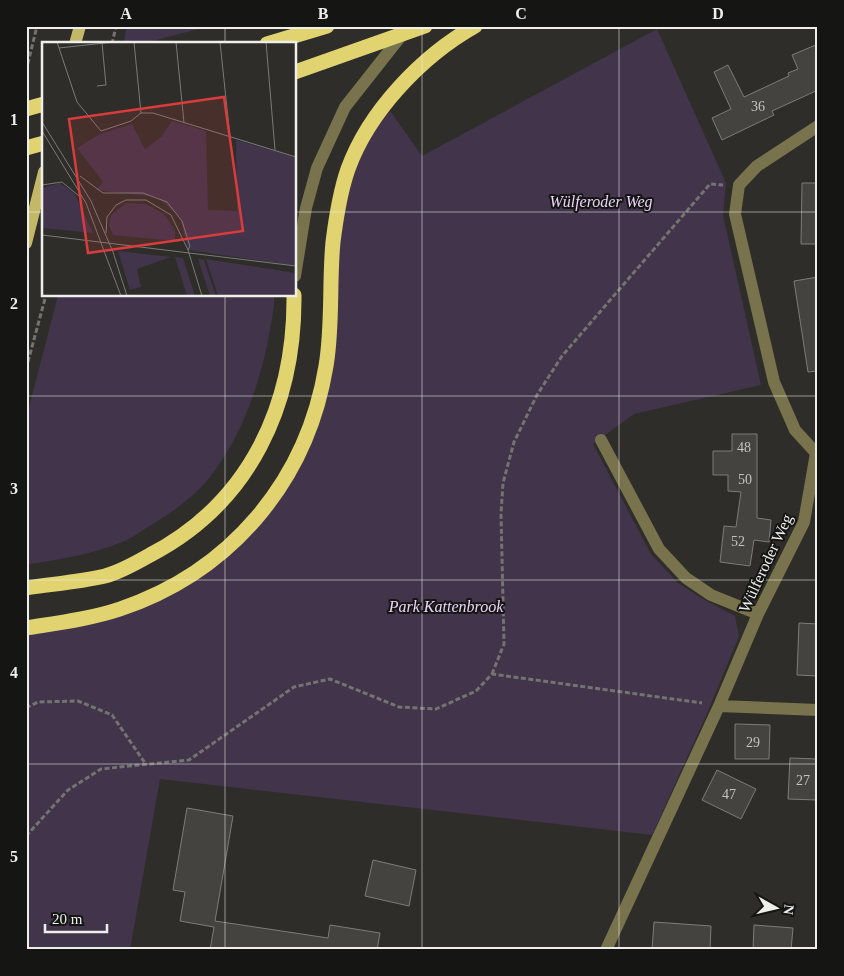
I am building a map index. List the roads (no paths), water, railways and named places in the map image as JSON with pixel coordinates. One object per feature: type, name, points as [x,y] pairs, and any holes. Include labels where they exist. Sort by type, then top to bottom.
[{"type":"highway","points":[[273,42],[327,26]]},
{"type":"highway","points":[[296,72],[425,26]]},
{"type":"highway","points":[[26,628],[118,610],[174,586],[197,572],[223,552],[246,531],[267,506],[288,476],[312,423],[321,395],[330,340],[334,234],[348,169],[358,147],[373,122],[404,82],[430,56],[475,26]]},
{"type":"highway","points":[[26,109],[42,105]]},
{"type":"highway","points":[[26,148],[42,144]]},
{"type":"highway","points":[[26,588],[106,576],[166,547],[213,510],[233,488],[251,462],[267,434],[278,409],[286,379],[291,347],[294,296]]},
{"type":"main road","points":[[76,42],[80,26]]},
{"type":"main road","points":[[26,243],[42,180]]},
{"type":"street","points":[[296,270],[306,208],[317,168],[345,107],[400,36]]},
{"type":"street","name":"Wülferoder Weg","points":[[606,950],[719,706],[758,614],[804,522],[817,453],[795,430],[774,382],[735,214],[739,186],[757,166],[818,126]]},
{"type":"street","points":[[601,440],[659,549],[686,578],[711,595],[758,614]]},
{"type":"street","points":[[719,706],[818,710]]},
{"type":"park label","name":"Park Kattenbrook","points":[[446,606]]}]
